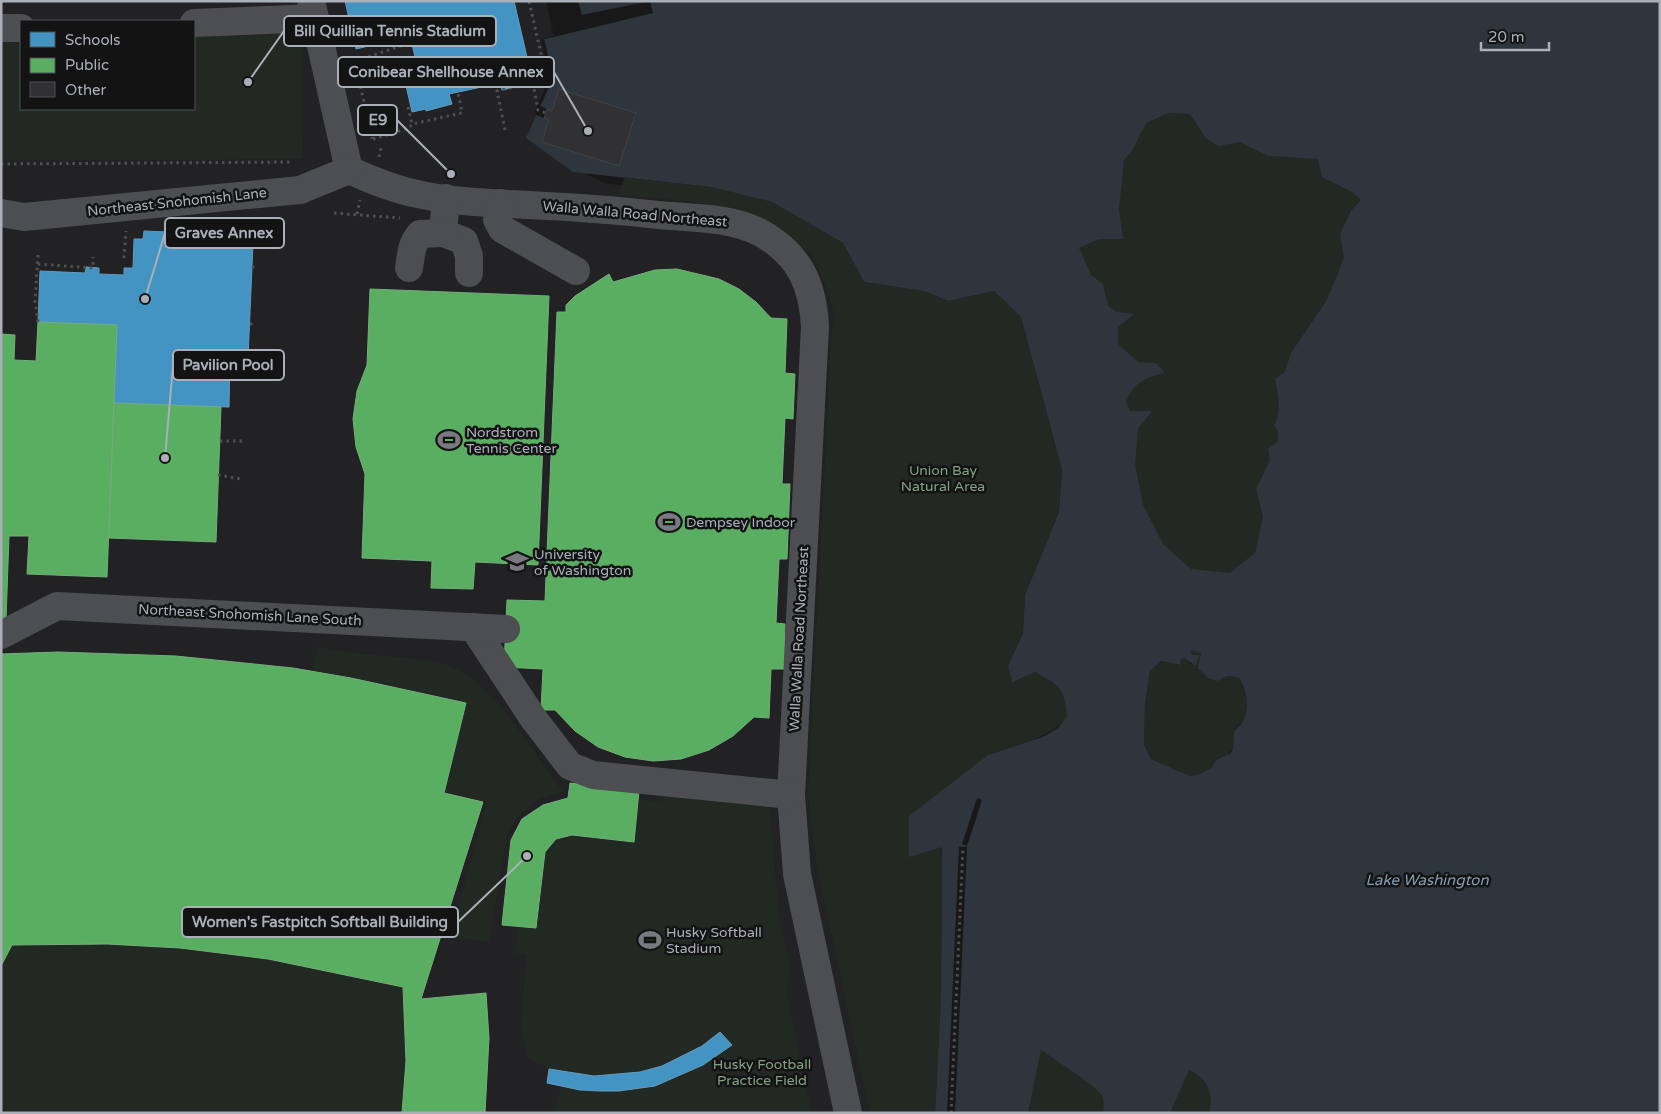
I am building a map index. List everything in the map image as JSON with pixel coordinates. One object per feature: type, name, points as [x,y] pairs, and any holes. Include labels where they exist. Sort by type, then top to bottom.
[{"type":"street","points":[[195,22],[313,9],[349,170]]},
{"type":"street","points":[[1,28],[20,28]]},
{"type":"street","name":"Walla Walla Road Northeast","points":[[349,170],[384,185],[414,193],[446,198],[598,209],[729,222],[762,234],[775,243],[798,266],[807,280],[814,304],[815,327],[791,795],[797,874],[848,1113]]},
{"type":"street","name":"Northeast Snohomish Lane","points":[[1,214],[24,217],[300,190],[349,170]]},
{"type":"street","points":[[443,233],[446,198]]},
{"type":"street","points":[[500,203],[498,220],[502,230],[576,271]]},
{"type":"street","points":[[410,268],[412,250],[420,234],[443,233],[464,241],[469,256],[469,273]]},
{"type":"street","name":"Northeast Snohomish Lane South","points":[[1,635],[57,606],[506,629]]},
{"type":"street","points":[[473,627],[533,718],[570,766],[593,775],[791,795]]},
{"type":"path","points":[[505,130],[497,91],[547,80],[529,1]]},
{"type":"path","points":[[373,139],[355,61],[412,42]]},
{"type":"path","points":[[533,83],[538,110],[546,113]]},
{"type":"path","points":[[369,142],[373,139],[409,128],[412,124],[462,113],[458,92]]},
{"type":"path","points":[[408,108],[412,124]]},
{"type":"path","points":[[1,164],[253,164],[292,162]]},
{"type":"path","points":[[334,213],[402,218]]},
{"type":"path","points":[[124,258],[126,232]]},
{"type":"path","points":[[38,255],[35,302],[38,322]]},
{"type":"path","points":[[38,264],[93,268],[93,257]]},
{"type":"path","points":[[220,441],[244,441]]},
{"type":"path","points":[[218,475],[241,479]]},
{"type":"path","points":[[951,1113],[963,847]]},
{"type":"shaded area","name":"University of Washington","points":[[1,1],[546,1],[553,36],[543,39],[550,73],[549,81],[579,170],[603,183],[694,195],[843,251],[931,1113],[1,1113]]},
{"type":"green space","points":[[297,33],[302,56],[303,159],[1,161],[1,36],[20,36],[20,110],[195,110],[195,35]]},
{"type":"green space","points":[[1132,105],[1259,109],[1377,195],[1285,537],[1217,587],[1145,555],[1071,220]]},
{"type":"green space","name":"Union Bay Natural Area","points":[[624,178],[711,187],[772,202],[843,243],[864,282],[924,291],[948,301],[994,291],[1021,317],[1062,470],[1059,512],[1025,595],[1023,633],[1008,666],[1031,671],[1056,684],[1065,702],[1068,716],[1051,731],[977,771],[909,816],[942,847],[941,998],[935,1113],[870,1113],[817,867],[808,794],[831,339],[835,317],[825,284],[812,255],[790,238],[731,209],[697,202],[619,195]]},
{"type":"green space","points":[[318,647],[358,654],[414,658],[436,662],[454,668],[470,677],[485,690],[514,723],[563,791],[534,801],[515,820],[506,838],[489,942],[450,937],[487,802],[467,798],[483,802],[422,998],[486,993],[489,1038],[485,1113],[1,1113],[1,654],[157,655],[235,661],[312,672]]},
{"type":"green space","points":[[1191,649],[1201,653],[1199,668],[1208,678],[1234,676],[1240,679],[1248,704],[1247,716],[1234,731],[1233,749],[1224,758],[1216,760],[1211,768],[1200,774],[1190,776],[1151,759],[1144,744],[1145,704],[1150,671],[1161,661],[1180,665],[1180,660],[1184,658],[1192,665]]},
{"type":"green space","name":"Husky Softball Stadium","points":[[570,783],[639,791],[638,800],[661,801],[662,796],[761,805],[770,809],[779,917],[790,965],[787,994],[812,1113],[554,1113],[561,1087],[547,1083],[549,1069],[528,1058],[520,1025],[527,955],[515,953],[518,926],[502,925],[508,854],[516,828],[533,811],[550,803],[568,798]]},
{"type":"green space","points":[[1032,1036],[1160,1080],[1213,1060],[1217,1113],[1022,1113]]},
{"type":"water","name":"Lake Washington","points":[[546,1],[1660,1],[1660,1113],[1209,1113],[1211,1099],[1208,1087],[1201,1078],[1189,1070],[1170,1113],[1103,1113],[1103,1097],[1099,1092],[1041,1049],[1028,1113],[935,1113],[941,998],[942,847],[909,857],[909,816],[988,755],[1043,737],[1058,728],[1067,716],[1062,693],[1055,684],[1035,672],[1012,682],[1008,666],[1023,633],[1025,595],[1059,512],[1062,470],[1021,317],[994,291],[948,301],[924,291],[864,282],[843,243],[772,202],[711,187],[573,172],[526,138],[553,78],[544,39],[554,37]],"holes":[[[1168,113],[1190,114],[1206,138],[1218,146],[1240,142],[1268,156],[1318,159],[1322,177],[1352,192],[1361,200],[1351,211],[1340,234],[1344,258],[1327,300],[1291,353],[1285,372],[1275,379],[1279,409],[1274,426],[1278,430],[1278,441],[1268,449],[1270,460],[1256,489],[1263,517],[1255,553],[1230,573],[1191,569],[1163,544],[1143,505],[1135,464],[1138,429],[1152,411],[1130,411],[1126,402],[1132,390],[1141,382],[1165,373],[1156,363],[1138,362],[1118,344],[1118,327],[1134,314],[1117,312],[1108,306],[1103,284],[1091,275],[1079,248],[1099,239],[1123,239],[1119,209],[1124,160],[1133,149],[1146,123]],[[1191,650],[1201,653],[1198,668],[1208,678],[1218,681],[1229,676],[1240,679],[1247,707],[1244,719],[1234,731],[1231,753],[1216,760],[1211,768],[1200,774],[1190,776],[1151,759],[1144,744],[1145,704],[1150,671],[1161,661],[1181,665],[1180,660],[1184,658],[1196,666],[1199,655],[1192,655]]]},
{"type":"pier","points":[[546,1],[578,1],[582,15],[650,1],[653,13],[554,37]]},
{"type":"pier","points":[[544,39],[553,78],[540,106],[547,109],[544,118],[536,115],[535,111],[550,77],[541,40]]},
{"type":"pier","points":[[977,798],[982,800],[967,846],[962,844]]},
{"type":"pier","points":[[959,847],[967,847],[955,1113],[947,1113]]},
{"type":"building: Schools","points":[[345,1],[514,1],[533,83],[502,90],[500,83],[449,94],[452,104],[426,111],[426,109],[412,112],[402,68],[417,65],[410,36],[356,49]]},
{"type":"building: Schools","points":[[144,231],[242,235],[241,242],[253,243],[248,358],[230,357],[229,407],[114,403],[117,325],[38,322],[40,271],[85,273],[86,267],[99,268],[99,274],[124,275],[124,268],[133,268],[134,239],[143,239]]},
{"type":"building: Schools","points":[[720,1032],[732,1045],[703,1065],[655,1086],[619,1091],[600,1091],[580,1090],[547,1083],[549,1069],[594,1076],[640,1072],[662,1066],[702,1046]]},
{"type":"building: Public","name":"Dempsey Indoor","points":[[677,269],[719,279],[739,289],[756,302],[771,318],[787,319],[785,373],[795,374],[793,419],[785,418],[782,484],[790,484],[787,559],[779,559],[776,623],[785,624],[784,669],[771,669],[769,718],[754,717],[733,736],[709,750],[681,759],[653,761],[625,757],[598,747],[575,731],[555,710],[541,710],[543,669],[504,667],[507,600],[545,601],[557,312],[566,312],[566,305],[575,296],[609,274],[613,282],[655,270]]},
{"type":"building: Public","name":"Nordstrom Tennis Center","points":[[370,289],[549,296],[538,565],[475,562],[473,589],[431,588],[432,561],[362,558],[365,474],[356,447],[353,419],[357,391],[367,365]]},
{"type":"building: Public","points":[[38,322],[117,325],[107,577],[27,574],[29,536],[9,536],[6,620],[1,620],[1,334],[15,335],[14,360],[36,361]]},
{"type":"building: Public","points":[[114,403],[221,407],[216,542],[109,538]]},
{"type":"building: Public","points":[[58,652],[176,656],[293,668],[351,678],[466,703],[444,793],[483,802],[421,999],[486,993],[489,1038],[485,1113],[402,1113],[406,1061],[403,987],[268,959],[180,948],[107,944],[12,945],[1,966],[1,654]]},
{"type":"building: Public","points":[[570,783],[639,791],[634,842],[572,835],[556,839],[545,852],[536,928],[502,925],[511,840],[522,819],[543,805],[568,798]]},
{"type":"building: Other","points":[[559,89],[636,113],[619,166],[542,142],[549,119],[544,118],[547,109],[552,111]]},
{"type":"place","name":"Bill Quillian Tennis Stadium","points":[[248,82]]},
{"type":"place","name":"Conibear Shellhouse Annex","points":[[588,131]]},
{"type":"place","name":"E9","points":[[451,174]]},
{"type":"place","name":"Graves Annex","points":[[145,299]]},
{"type":"place","name":"Nordstrom Tennis Center","points":[[449,440]]},
{"type":"place","name":"Pavilion Pool","points":[[165,458]]},
{"type":"place","name":"Dempsey Indoor","points":[[669,522]]},
{"type":"place","name":"University of Washington","points":[[517,562]]},
{"type":"place","name":"Women's Fastpitch Softball Building","points":[[527,856]]},
{"type":"place","name":"Husky Softball Stadium","points":[[650,940]]},
{"type":"park label","name":"Husky Football Practice Field","points":[[762,1072]]}]
